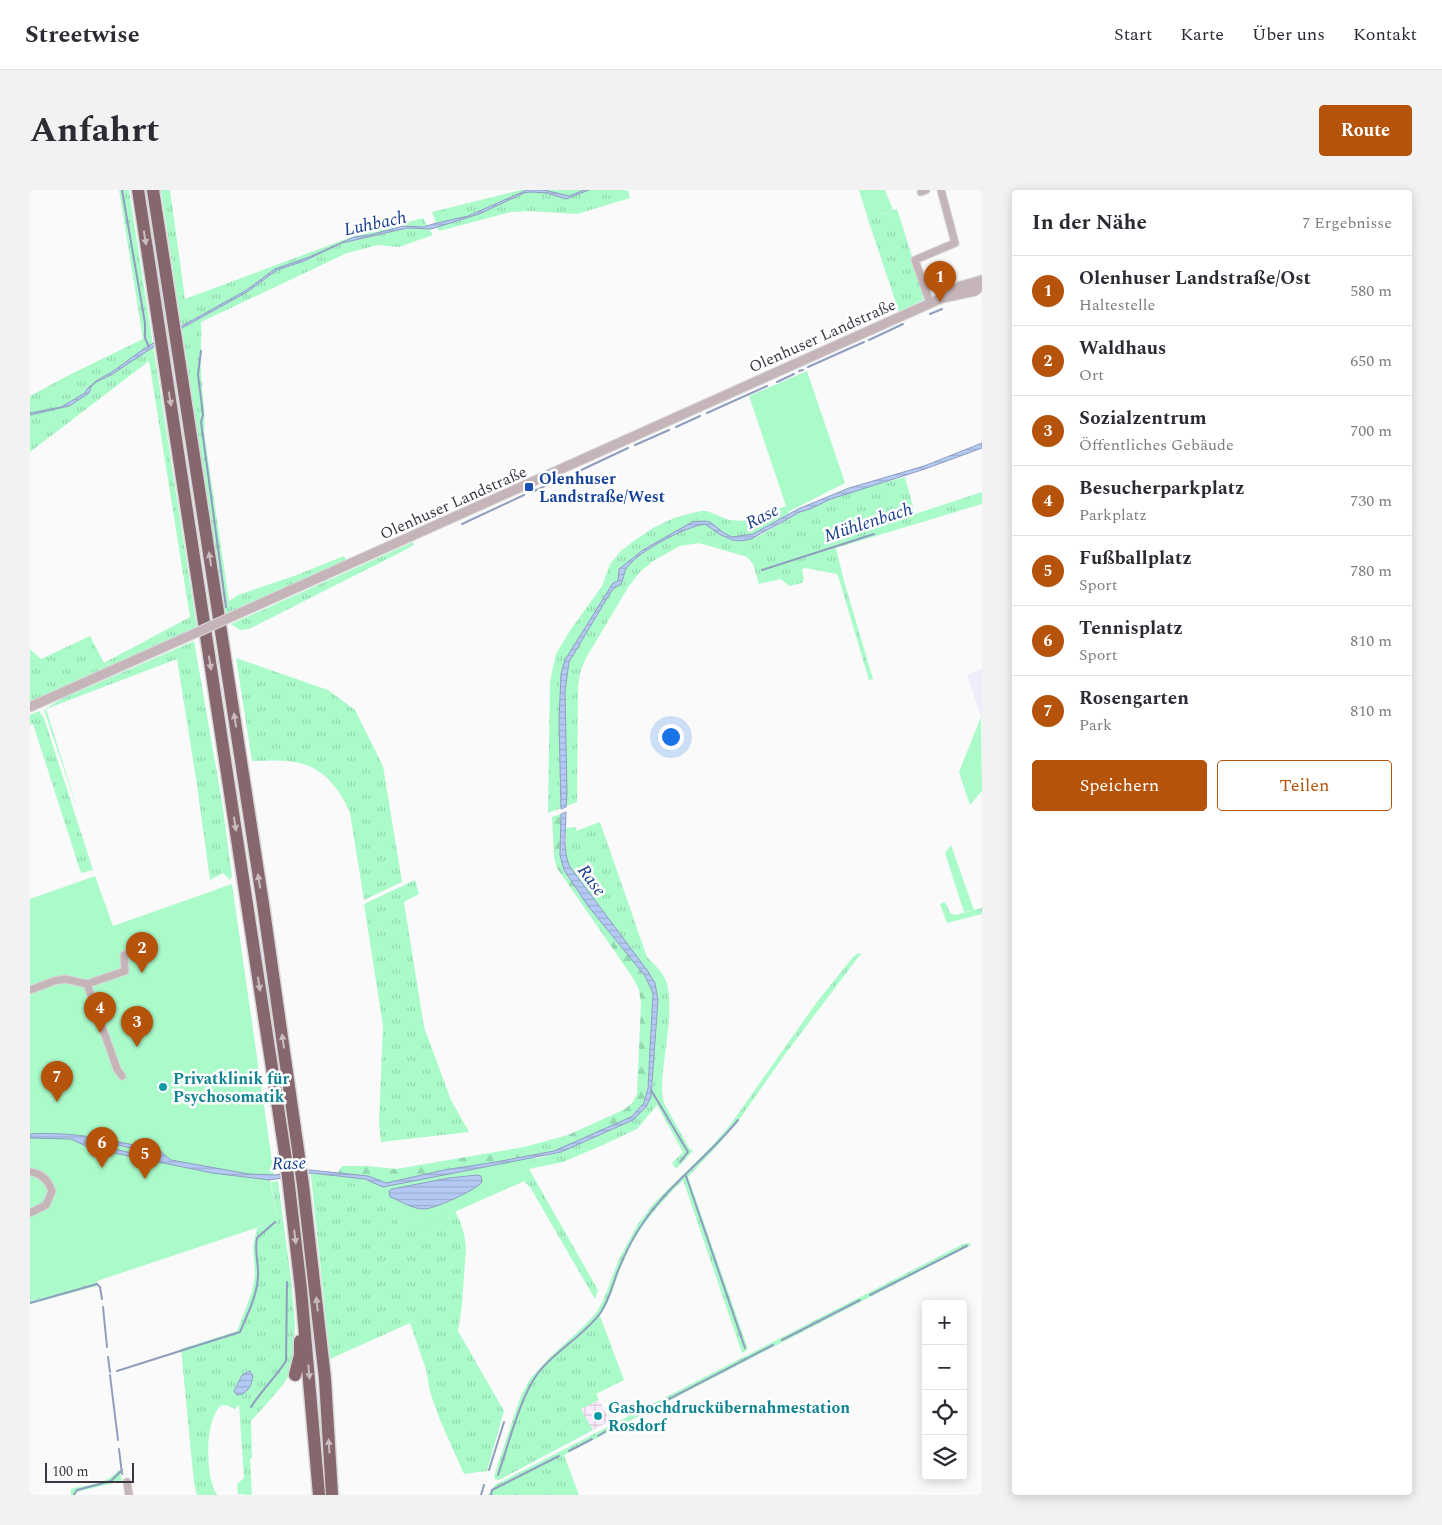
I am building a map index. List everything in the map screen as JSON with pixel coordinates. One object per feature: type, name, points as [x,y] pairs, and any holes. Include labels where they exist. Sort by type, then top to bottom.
[{"type":"highway","points":[[138,190],[290,1188],[302,1289],[319,1495]]},
{"type":"highway","points":[[153,190],[263,904],[303,1185],[325,1379],[332,1495]]},
{"type":"highway","points":[[295,1375],[300,1354],[302,1289]]},
{"type":"street","points":[[930,303],[915,260],[956,242],[941,190]]},
{"type":"street","name":"Olenhuser Landstraße","points":[[942,298],[957,288],[982,280]]},
{"type":"street","name":"Olenhuser Landstraße","points":[[30,707],[930,303],[942,298],[975,291],[982,285]]},
{"type":"street","points":[[30,990],[65,979],[87,984],[125,970],[124,955],[148,946]]},
{"type":"street","points":[[87,984],[117,1069],[122,1076]]},
{"type":"street","points":[[30,1172],[36,1172],[50,1184],[52,1195],[46,1205],[30,1213]]},
{"type":"street","points":[[127,1482],[129,1495]]},
{"type":"shaded area","points":[[982,669],[982,720],[967,675]]},
{"type":"shaded area","points":[[599,1400],[610,1421],[593,1430],[580,1409]]},
{"type":"green space","points":[[119,190],[129,190],[197,628],[30,704],[30,649],[41,659],[90,636],[104,663],[190,617],[149,361],[30,452],[30,396],[143,339]]},
{"type":"green space","points":[[161,190],[170,190],[185,299],[354,236],[423,218],[433,235],[399,247],[378,245],[347,253],[201,322],[204,432],[229,601],[238,595],[294,576],[344,556],[347,562],[225,616]]},
{"type":"green space","points":[[521,190],[623,190],[628,191],[630,198],[577,214],[528,211],[511,212],[439,231],[432,212]]},
{"type":"green space","points":[[859,190],[885,190],[893,210],[868,219]]},
{"type":"green space","points":[[897,209],[925,297],[923,300],[899,312],[868,219]]},
{"type":"green space","points":[[807,371],[845,483],[788,512],[749,396]]},
{"type":"green space","points":[[905,477],[915,514],[982,492],[982,504],[836,548],[873,679],[869,680],[837,574],[805,568],[802,569],[804,579],[802,583],[789,586],[781,579],[759,584],[753,564],[747,557],[699,543],[680,546],[653,561],[640,572],[629,586],[586,658],[580,673],[578,687],[577,802],[548,813],[550,682],[556,654],[571,629],[602,586],[610,564],[621,551],[653,528],[674,518],[707,511],[729,520],[747,521],[786,506],[789,514],[754,534],[739,538],[728,536],[705,521],[705,524],[719,534],[732,540],[741,541],[759,536],[800,512],[831,499],[852,491]]},
{"type":"green space","points":[[413,542],[414,545],[407,549],[249,629],[240,630],[231,624]]},
{"type":"green space","points":[[194,641],[222,802],[232,876],[230,880],[223,873],[210,880],[177,659],[46,709],[78,811],[44,710],[61,699]]},
{"type":"green space","points":[[236,658],[328,690],[355,710],[383,766],[402,882],[364,900],[350,813],[338,790],[319,771],[303,764],[284,761],[252,761]]},
{"type":"green space","points":[[39,711],[44,718],[93,870],[81,873],[33,724],[30,725],[30,715]]},
{"type":"green space","points":[[981,717],[982,791],[970,805],[959,772]]},
{"type":"green space","points":[[561,814],[560,855],[564,870],[588,906],[645,976],[653,993],[649,1078],[644,1103],[631,1117],[575,1142],[568,1135],[625,1109],[633,1102],[637,1094],[641,1003],[639,990],[633,978],[557,868],[554,857],[552,817]]},
{"type":"green space","points":[[600,822],[647,957],[660,971],[666,981],[669,993],[669,1021],[662,1093],[664,1103],[689,1148],[693,1151],[676,1169],[672,1163],[683,1152],[657,1105],[637,1129],[563,1162],[530,1169],[534,1159],[561,1152],[633,1120],[646,1107],[651,1097],[658,1000],[655,983],[570,867],[566,858],[566,828],[576,827],[576,831]]},
{"type":"green space","points":[[951,845],[974,910],[964,912],[945,853]]},
{"type":"green space","points":[[95,876],[113,926],[232,884],[274,1175],[270,1180],[277,1221],[97,1281],[30,1300],[30,899]]},
{"type":"green space","points":[[415,880],[419,894],[404,902],[424,1027],[451,1100],[469,1132],[381,1142],[379,1123],[383,1026],[364,904]]},
{"type":"green space","points":[[945,902],[950,913],[955,915],[982,908],[982,914],[947,923],[940,904]]},
{"type":"green space","points":[[858,953],[862,955],[859,956],[783,1057],[741,1117],[688,1177],[748,1349],[742,1353],[683,1180],[659,1205],[638,1233],[627,1253],[600,1316],[624,1380],[596,1394],[599,1400],[581,1409],[593,1430],[499,1480],[495,1479],[494,1476],[520,1398],[530,1379],[596,1313],[603,1301],[619,1259],[638,1224],[655,1202],[711,1147],[730,1125],[817,1002]]},
{"type":"green space","points":[[568,1135],[575,1142],[554,1151],[534,1155],[524,1147]]},
{"type":"green space","points":[[524,1147],[534,1155],[534,1159],[524,1181],[404,1234],[385,1183],[368,1176],[338,1173],[342,1166],[396,1169]]},
{"type":"green space","points":[[534,1155],[524,1181],[404,1234],[385,1198],[359,1184],[316,1179],[311,1176],[310,1170],[368,1176],[386,1183],[444,1170]]},
{"type":"green space","points":[[529,1169],[598,1290],[595,1299],[530,1187],[524,1181]]},
{"type":"green space","points":[[311,1176],[359,1184],[385,1198],[404,1233],[455,1211],[464,1234],[466,1247],[462,1305],[458,1331],[504,1411],[487,1471],[464,1474],[440,1420],[430,1392],[426,1369],[410,1323],[330,1359]]},
{"type":"green space","points":[[278,1181],[295,1324],[289,1375],[283,1385],[251,1421],[252,1458],[250,1459],[252,1495],[238,1494],[237,1484],[244,1478],[239,1405],[235,1409],[222,1405],[216,1412],[212,1422],[208,1448],[210,1476],[217,1495],[197,1495],[194,1483],[181,1349],[237,1331],[252,1292],[255,1275],[253,1246],[257,1228],[277,1221],[271,1182]]},
{"type":"green space","points":[[969,1243],[971,1245],[564,1455],[579,1495],[488,1495],[495,1485],[963,1244]]},
{"type":"green space","points":[[97,1281],[97,1286],[30,1304],[30,1300]]},
{"type":"green space","points":[[119,1469],[122,1481],[76,1492],[76,1495],[71,1495],[71,1489],[104,1481]]},
{"type":"water","points":[[527,190],[544,190],[569,196],[589,190],[566,199],[547,193],[524,193],[479,214],[431,229],[407,228],[342,243],[304,261],[277,270],[247,292],[182,328],[111,375],[96,382],[91,387],[89,393],[69,406],[30,415],[30,413],[61,407],[85,393],[96,381],[145,348],[245,291],[275,269],[309,257],[354,237],[370,235],[403,226],[423,227],[468,216]]},
{"type":"water","points":[[982,443],[982,448],[925,469],[831,499],[800,512],[751,539],[732,540],[705,524],[664,540],[634,560],[627,568],[621,584],[613,589],[609,595],[569,662],[565,691],[567,794],[566,807],[561,809],[559,720],[561,674],[565,660],[613,583],[618,581],[619,569],[643,550],[692,522],[710,522],[732,537],[753,534],[798,509],[849,488],[924,466]]},
{"type":"water","points":[[566,812],[565,847],[570,867],[655,983],[658,1000],[651,1097],[646,1107],[633,1120],[561,1152],[383,1187],[365,1179],[311,1173],[270,1180],[212,1173],[90,1148],[71,1139],[30,1138],[30,1134],[46,1133],[79,1135],[160,1151],[171,1160],[249,1174],[274,1175],[310,1170],[368,1176],[386,1183],[444,1170],[554,1151],[631,1117],[644,1103],[648,1088],[653,993],[645,976],[588,906],[564,870],[560,855],[561,814]],"holes":[[[87,1138],[158,1154],[159,1159],[84,1141]]]},
{"type":"water","points":[[481,1176],[482,1182],[472,1190],[437,1206],[424,1209],[415,1208],[390,1197],[389,1191],[392,1189],[449,1178]]},
{"type":"water","points":[[250,1371],[253,1376],[250,1386],[244,1393],[237,1395],[234,1391],[242,1375]]},
{"type":"waterway","points":[[122,190],[145,323],[145,338],[149,347]]},
{"type":"waterway","points":[[930,314],[942,309]]},
{"type":"waterway","points":[[869,340],[903,324]]},
{"type":"waterway","points":[[808,367],[864,342]]},
{"type":"waterway","points":[[201,351],[198,374],[203,415],[201,422],[226,607]]},
{"type":"waterway","points":[[799,371],[803,370]]},
{"type":"waterway","points":[[777,382],[794,374]]},
{"type":"waterway","points":[[707,413],[767,386]]},
{"type":"waterway","points":[[676,427],[700,416]]},
{"type":"waterway","points":[[635,445],[669,430]]},
{"type":"waterway","points":[[577,472],[628,448]]},
{"type":"waterway","points":[[532,492],[569,475]]},
{"type":"waterway","points":[[462,524],[524,495]]},
{"type":"waterway","name":"Mühlenbach","points":[[762,570],[874,534]]},
{"type":"waterway","points":[[651,1090],[688,1152],[680,1162]]},
{"type":"waterway","points":[[498,1475],[520,1408],[538,1373],[553,1357],[594,1321],[608,1298],[625,1254],[635,1235],[653,1209],[738,1120]]},
{"type":"waterway","points":[[686,1176],[745,1348]]},
{"type":"waterway","points":[[117,1371],[240,1332],[256,1291],[258,1272],[257,1238],[275,1222]]},
{"type":"waterway","points":[[870,1295],[967,1246]]},
{"type":"waterway","points":[[251,1407],[286,1361],[287,1282]]},
{"type":"waterway","points":[[30,1303],[97,1284],[100,1287],[102,1299]]},
{"type":"waterway","points":[[782,1340],[860,1300]]},
{"type":"waterway","points":[[103,1307],[107,1347]]},
{"type":"waterway","points":[[644,1412],[773,1345]]},
{"type":"waterway","points":[[108,1357],[110,1372]]},
{"type":"waterway","points":[[110,1375],[118,1440]]},
{"type":"waterway","points":[[489,1470],[504,1422]]},
{"type":"waterway","points":[[613,1427],[622,1423]]},
{"type":"waterway","points":[[598,1436],[608,1430]]},
{"type":"waterway","points":[[569,1451],[592,1439]]},
{"type":"waterway","points":[[119,1449],[122,1474]]},
{"type":"waterway","points":[[491,1495],[492,1490],[559,1456]]},
{"type":"waterway","points":[[74,1495],[77,1490],[111,1481],[122,1470]]},
{"type":"waterway","points":[[481,1495],[484,1485]]},
{"type":"place","name":"Olenhuser Landstraße/Ost","points":[[940,302]]},
{"type":"place","name":"Olenhuser Landstraße/West","points":[[529,487]]},
{"type":"place","name":"Waldhaus","points":[[142,973]]},
{"type":"place","name":"Besucherparkplatz","points":[[100,1033]]},
{"type":"place","name":"Sozialzentrum","points":[[137,1047]]},
{"type":"place","name":"Privatklinik für Psychosomatik","points":[[163,1087]]},
{"type":"place","name":"Rosengarten","points":[[57,1102]]},
{"type":"place","name":"Tennisplatz","points":[[102,1168]]},
{"type":"place","name":"Fußballplatz","points":[[145,1179]]},
{"type":"place","name":"Gashochdruckübernahmestation Rosdorf","points":[[598,1416]]},
{"type":"water label","name":"Luhbach","points":[[375,223]]},
{"type":"water label","name":"Rase","points":[[762,516]]},
{"type":"water label","name":"Rase","points":[[592,880]]},
{"type":"water label","name":"Rase","points":[[289,1163]]}]
